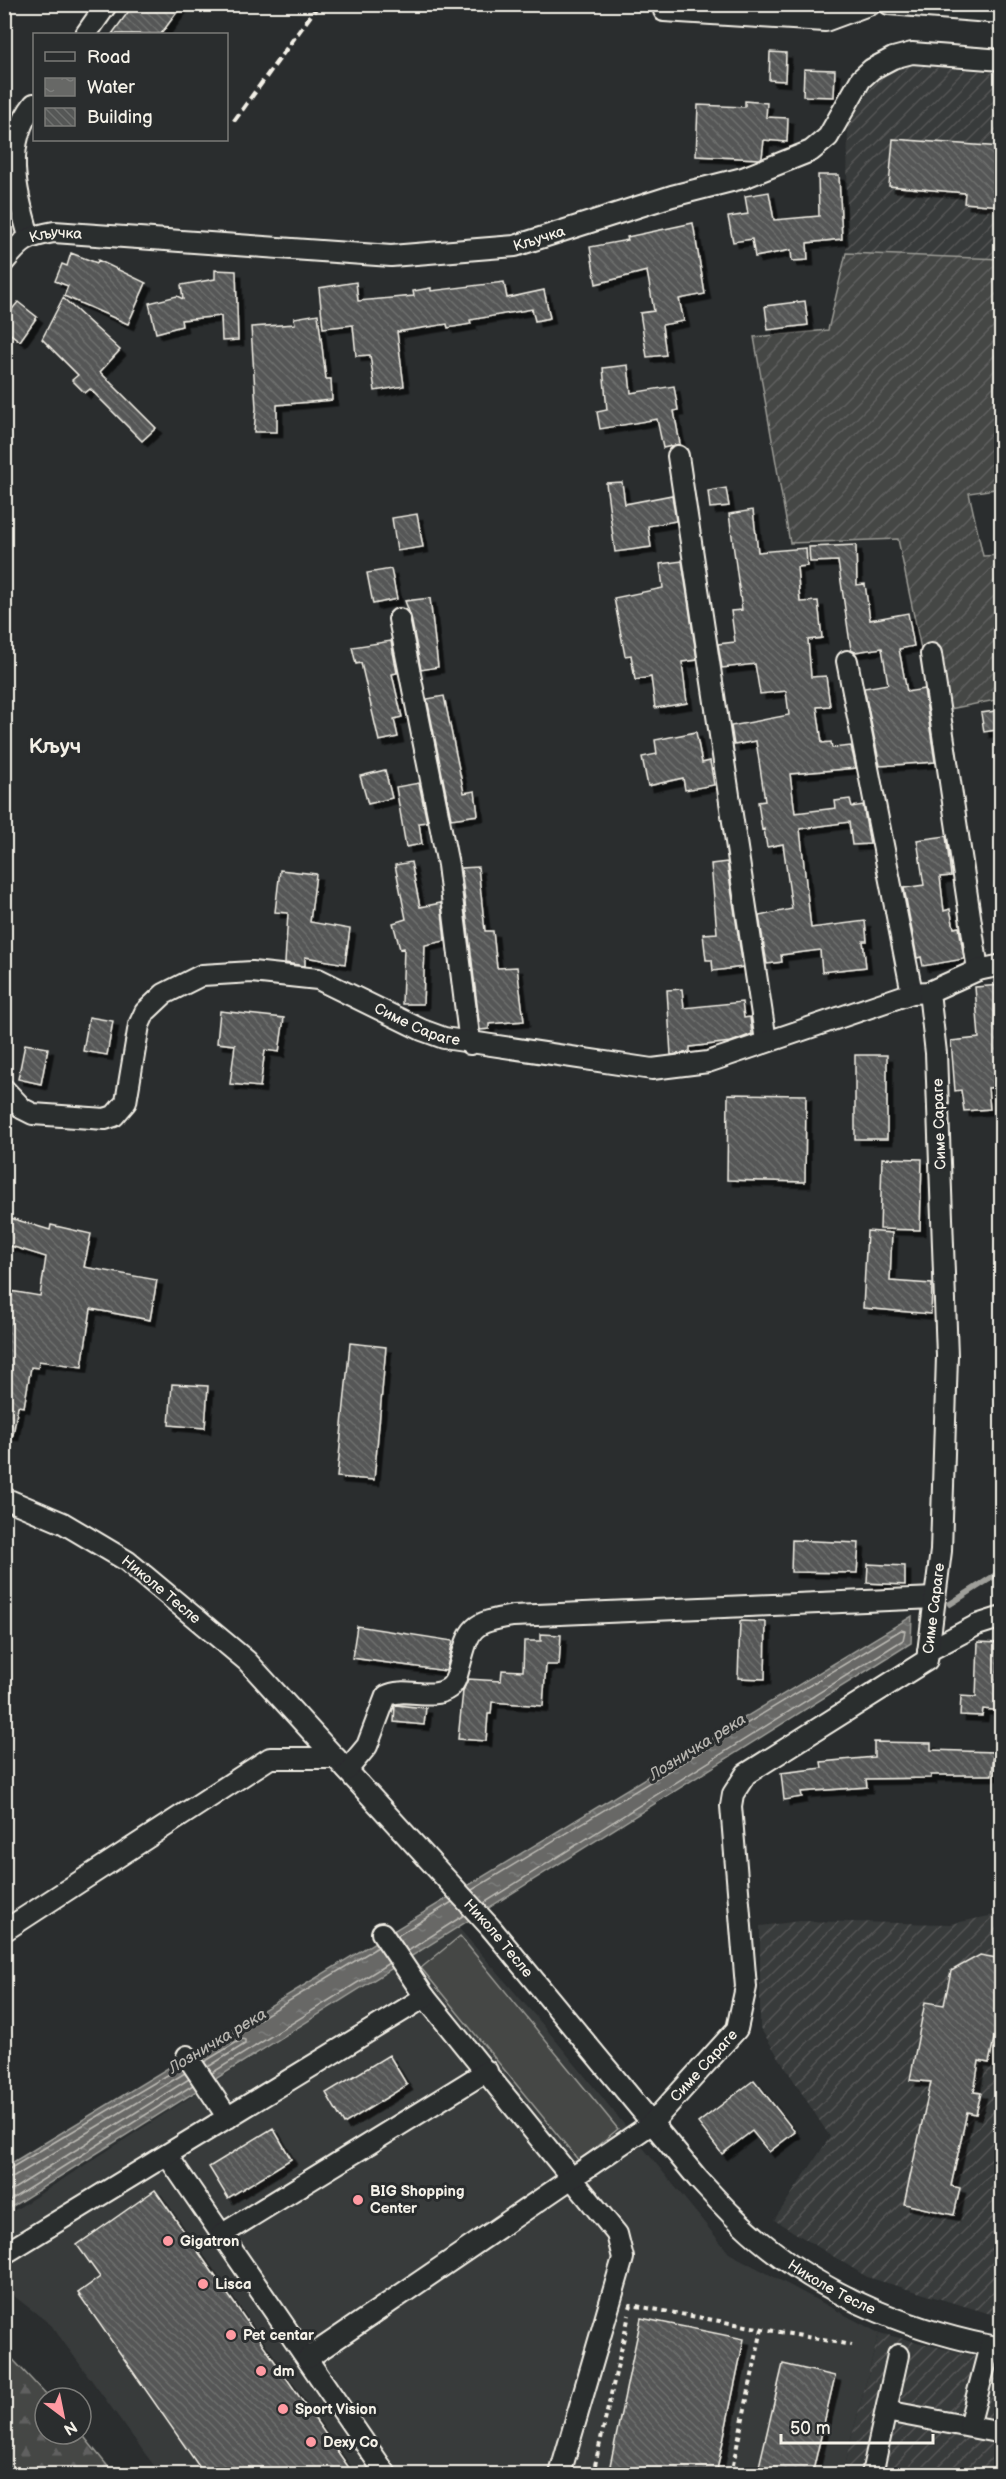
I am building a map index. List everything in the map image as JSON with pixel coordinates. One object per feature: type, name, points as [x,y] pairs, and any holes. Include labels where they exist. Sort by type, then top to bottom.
[{"type":"street","points":[[87,33],[107,4]]},
{"type":"street","points":[[664,11],[825,21],[871,4]]},
{"type":"street","points":[[889,4],[1002,13]]},
{"type":"street","name":"Кључка","points":[[4,262],[18,240],[54,232],[391,256],[515,246],[672,196],[743,178],[811,151],[828,137],[861,79],[872,69],[893,58],[912,53],[1002,60]]},
{"type":"street","points":[[18,240],[15,161],[17,134],[33,106]]},
{"type":"street","points":[[678,456],[766,1041]]},
{"type":"street","points":[[399,619],[448,865],[470,1044]]},
{"type":"street","points":[[931,654],[978,970]]},
{"type":"street","points":[[847,661],[920,993]]},
{"type":"street","name":"Симе Сараге","points":[[4,1089],[23,1108],[39,1116],[105,1119],[114,1116],[126,1102],[139,1025],[145,1012],[164,994],[177,987],[202,975],[230,971],[318,978],[423,1030],[470,1044],[652,1068],[708,1062],[766,1041],[920,993],[978,970],[1002,965]]},
{"type":"street","name":"Симе Сараге","points":[[651,2124],[737,2029],[743,2012],[746,1987],[731,1806],[738,1782],[746,1774],[927,1660],[941,1551],[947,1356],[936,1053],[920,993]]},
{"type":"street","name":"Николе Тесле","points":[[4,1498],[63,1523],[127,1562],[247,1661],[491,1928],[651,2124],[734,2218],[768,2248],[816,2281],[872,2309],[905,2321],[996,2347]]},
{"type":"street","points":[[4,1930],[270,1758],[341,1764],[367,1746],[386,1696],[395,1691],[437,1693],[448,1690],[456,1680],[468,1634],[487,1620],[513,1616],[935,1598]]},
{"type":"street","points":[[928,1650],[977,1625],[1002,1617]]},
{"type":"street","points":[[382,1933],[425,1997],[617,2234],[623,2258],[560,2475]]},
{"type":"street","points":[[4,2254],[425,1997]]},
{"type":"street","points":[[187,2056],[228,2118]]},
{"type":"street","points":[[221,2235],[487,2071]]},
{"type":"street","points":[[308,2358],[571,2176],[651,2124]]},
{"type":"street","points":[[167,2155],[386,2475]]},
{"type":"street","points":[[969,2426],[996,2347]]},
{"type":"street","points":[[872,2475],[898,2355]]},
{"type":"street","points":[[886,2411],[1002,2433]]},
{"type":"path","points":[[593,2475],[631,2305],[851,2345]]},
{"type":"path","points":[[732,2475],[762,2329]]},
{"type":"shaded area","points":[[909,65],[1001,73],[1001,259],[846,253],[848,121],[878,78]]},
{"type":"shaded area","points":[[1001,1910],[1001,2317],[867,2277],[774,2220],[830,2137],[760,2028],[760,1926],[800,1921],[950,1924],[999,1914]]},
{"type":"shaded area","name":"BIG Shopping Center","points":[[457,1926],[544,2026],[729,2253],[879,2333],[842,2474],[160,2474],[51,2325],[5,2289],[4,2217]]},
{"type":"shaded area","points":[[879,2333],[1001,2362],[1001,2474],[842,2474]]},
{"type":"green space","points":[[846,253],[1001,259],[1001,488],[969,493],[983,556],[1001,555],[1001,699],[934,712],[898,539],[790,543],[754,337],[828,330]]},
{"type":"green space","points":[[460,1936],[618,2129],[579,2161],[421,1968]]},
{"type":"green space","points":[[4,2350],[38,2386],[33,2386],[33,2446],[91,2446],[114,2474],[5,2474]]},
{"type":"water","points":[[912,1616],[911,1643],[5,2211],[5,2167]]},
{"type":"building","points":[[134,4],[183,4],[162,33],[113,33]]},
{"type":"building","points":[[770,52],[786,53],[785,81],[769,80]]},
{"type":"building","points":[[804,69],[835,70],[834,97],[803,96]]},
{"type":"building","points":[[745,101],[767,103],[766,117],[788,118],[787,142],[764,140],[760,159],[696,156],[698,105],[745,107]]},
{"type":"building","points":[[893,139],[1002,147],[1002,206],[964,203],[965,193],[889,186]]},
{"type":"building","points":[[818,175],[839,175],[842,239],[807,243],[808,260],[792,261],[791,250],[755,257],[752,239],[733,242],[728,217],[748,214],[745,196],[769,192],[774,220],[819,216]]},
{"type":"building","points":[[693,223],[705,294],[679,299],[684,321],[662,325],[666,355],[647,357],[640,313],[654,311],[647,271],[596,284],[590,247],[628,240],[627,237]]},
{"type":"building","points":[[71,253],[97,263],[98,260],[146,283],[128,324],[64,296],[68,286],[55,281],[62,264],[67,266]]},
{"type":"building","points":[[215,270],[236,271],[238,340],[222,341],[221,316],[181,320],[182,326],[156,333],[149,303],[177,296],[183,299],[181,285],[215,279]]},
{"type":"building","points":[[356,282],[358,301],[414,296],[413,291],[431,288],[431,291],[504,282],[507,298],[544,290],[550,318],[535,321],[532,309],[470,320],[471,324],[448,328],[447,324],[397,332],[404,386],[375,391],[370,355],[356,356],[353,325],[323,328],[319,288]]},
{"type":"building","points":[[63,298],[120,350],[100,372],[156,428],[142,441],[90,389],[85,393],[72,380],[78,375],[42,339]]},
{"type":"building","points":[[805,301],[808,325],[768,330],[765,306]]},
{"type":"building","points":[[18,302],[37,317],[20,341],[4,329],[4,319]]},
{"type":"building","points":[[318,314],[326,379],[331,379],[332,400],[277,405],[277,432],[254,432],[256,408],[251,327],[295,324],[294,318]]},
{"type":"building","points":[[628,365],[631,393],[674,386],[678,410],[674,411],[680,444],[663,448],[657,419],[600,429],[597,412],[607,410],[603,368]]},
{"type":"building","points":[[622,482],[625,504],[672,495],[676,521],[648,526],[651,547],[615,552],[606,483]]},
{"type":"building","points":[[726,488],[729,506],[710,508],[708,491]]},
{"type":"building","points":[[753,510],[758,552],[806,548],[807,566],[797,567],[800,602],[818,601],[822,638],[808,640],[811,677],[826,676],[830,706],[817,707],[822,743],[831,742],[832,748],[851,746],[856,768],[790,774],[795,813],[836,808],[835,801],[850,799],[852,807],[863,805],[870,844],[852,845],[849,822],[800,829],[811,928],[865,921],[867,941],[863,941],[866,967],[822,972],[820,950],[781,955],[782,962],[767,964],[759,916],[792,909],[783,844],[767,847],[764,829],[762,830],[758,802],[765,801],[756,741],[734,745],[731,726],[789,715],[786,691],[760,694],[755,664],[722,668],[718,644],[735,642],[731,611],[742,610],[729,514]]},
{"type":"building","points":[[417,514],[423,547],[397,551],[392,518]]},
{"type":"building","points":[[856,545],[857,585],[865,584],[870,620],[908,613],[914,646],[899,649],[907,692],[924,689],[935,762],[880,766],[864,688],[888,684],[882,648],[855,652],[851,650],[838,561],[810,562],[809,547]]},
{"type":"building","points":[[682,561],[697,660],[682,662],[687,703],[655,708],[651,677],[635,680],[631,655],[625,656],[614,598],[663,588],[660,564]]},
{"type":"building","points":[[391,569],[397,599],[373,604],[367,573]]},
{"type":"building","points":[[430,598],[438,667],[421,670],[411,617],[405,601]]},
{"type":"building","points":[[391,641],[397,673],[392,674],[402,717],[394,719],[398,737],[379,741],[361,663],[356,664],[352,647]]},
{"type":"building","points":[[444,696],[464,793],[475,791],[478,815],[451,819],[427,699]]},
{"type":"building","points":[[1002,710],[1002,729],[984,732],[981,713]]},
{"type":"building","points":[[696,732],[702,763],[710,761],[714,785],[685,790],[683,778],[648,786],[642,757],[657,754],[655,740]]},
{"type":"building","points":[[385,770],[392,798],[368,804],[360,776]]},
{"type":"building","points":[[419,783],[427,822],[419,823],[422,844],[406,847],[396,787]]},
{"type":"building","points":[[946,836],[951,876],[940,877],[944,911],[950,909],[954,928],[959,927],[964,959],[923,966],[921,957],[917,958],[904,888],[924,885],[917,840]]},
{"type":"building","points":[[411,862],[420,907],[441,903],[445,941],[425,945],[423,1004],[402,1004],[404,948],[400,949],[393,923],[406,919],[395,865]]},
{"type":"building","points":[[727,862],[743,967],[713,971],[712,960],[706,960],[703,934],[717,933],[711,864]]},
{"type":"building","points":[[478,867],[485,931],[493,931],[497,968],[517,967],[524,1021],[489,1024],[489,1029],[480,1030],[461,868]]},
{"type":"building","points":[[280,870],[316,874],[310,922],[350,929],[345,964],[305,957],[305,966],[285,963],[288,913],[275,912]]},
{"type":"building","points":[[1002,985],[1002,1087],[988,1088],[990,1109],[964,1111],[961,1090],[955,1091],[951,1041],[979,1038],[975,987]]},
{"type":"building","points":[[682,989],[684,1008],[742,1002],[744,1018],[750,1017],[752,1034],[731,1042],[690,1047],[690,1052],[671,1055],[667,990]]},
{"type":"building","points":[[220,1011],[284,1018],[279,1052],[265,1050],[260,1087],[230,1084],[235,1045],[217,1043]]},
{"type":"building","points":[[89,1017],[113,1021],[107,1055],[83,1051]]},
{"type":"building","points":[[25,1044],[48,1048],[41,1084],[18,1079]]},
{"type":"building","points":[[855,1055],[887,1055],[887,1139],[855,1139]]},
{"type":"building","points":[[728,1094],[806,1095],[805,1182],[727,1180]]},
{"type":"building","points":[[882,1158],[922,1159],[920,1230],[880,1229]]},
{"type":"building","points":[[4,1216],[50,1230],[51,1225],[91,1234],[84,1267],[157,1280],[150,1320],[91,1309],[82,1367],[39,1361],[38,1368],[31,1367],[24,1407],[18,1406],[13,1435],[4,1434],[4,1290],[40,1296],[46,1257],[4,1244]]},
{"type":"building","points":[[867,1231],[892,1233],[890,1281],[932,1284],[931,1314],[863,1308]]},
{"type":"building","points":[[350,1343],[386,1347],[374,1480],[337,1477]]},
{"type":"building","points":[[172,1384],[208,1386],[205,1428],[169,1425]]},
{"type":"building","points":[[792,1540],[859,1543],[857,1573],[791,1572]]},
{"type":"building","points":[[868,1564],[905,1566],[905,1585],[867,1583]]},
{"type":"building","points":[[740,1621],[766,1622],[765,1679],[738,1678]]},
{"type":"building","points":[[357,1626],[453,1641],[446,1671],[352,1658]]},
{"type":"building","points":[[541,1634],[561,1635],[559,1665],[546,1665],[543,1706],[492,1702],[491,1714],[488,1714],[486,1741],[458,1739],[463,1691],[468,1679],[501,1681],[502,1670],[523,1671],[524,1641],[541,1641]]},
{"type":"building","points":[[978,1642],[999,1643],[997,1688],[1002,1688],[1002,1711],[983,1709],[982,1716],[960,1715],[961,1696],[976,1697]]},
{"type":"building","points":[[395,1705],[426,1708],[424,1725],[394,1722]]},
{"type":"building","points":[[874,1742],[931,1743],[931,1750],[994,1752],[992,1775],[931,1775],[931,1778],[866,1779],[867,1787],[801,1792],[802,1797],[784,1800],[781,1773],[822,1768],[821,1762],[874,1757]]},
{"type":"building","points":[[980,1955],[1002,1959],[1002,1999],[989,2063],[979,2061],[974,2092],[981,2093],[976,2114],[967,2112],[951,2186],[960,2188],[954,2215],[904,2204],[931,2082],[910,2080],[925,2002],[944,2005],[951,1971]]},
{"type":"building","points":[[389,2055],[407,2085],[344,2124],[326,2093]]},
{"type":"building","points":[[754,2080],[795,2132],[769,2152],[752,2131],[722,2154],[698,2123]]},
{"type":"building","points":[[273,2128],[291,2159],[228,2198],[209,2167]]},
{"type":"building","points":[[155,2190],[354,2475],[205,2475],[78,2293],[100,2277],[77,2245]]},
{"type":"building","points":[[641,2318],[744,2339],[716,2475],[608,2475]]},
{"type":"building","points":[[783,2364],[835,2376],[812,2475],[757,2475]]},
{"type":"waterway","name":"Лозничка река","points":[[950,1604],[1002,1571]]},
{"type":"railway","points":[[234,121],[319,4]]},
{"type":"place","name":"BIG Shopping Center","points":[[358,2200]]},
{"type":"place","name":"Gigatron","points":[[168,2241]]},
{"type":"place","name":"Lisca","points":[[203,2284]]},
{"type":"place","name":"Pet centar","points":[[231,2335]]},
{"type":"place","name":"dm","points":[[261,2371]]},
{"type":"place","name":"Sport Vision","points":[[283,2409]]},
{"type":"place","name":"Dexy Co","points":[[311,2442]]},
{"type":"district","name":"Кључ","points":[[55,746]]}]
